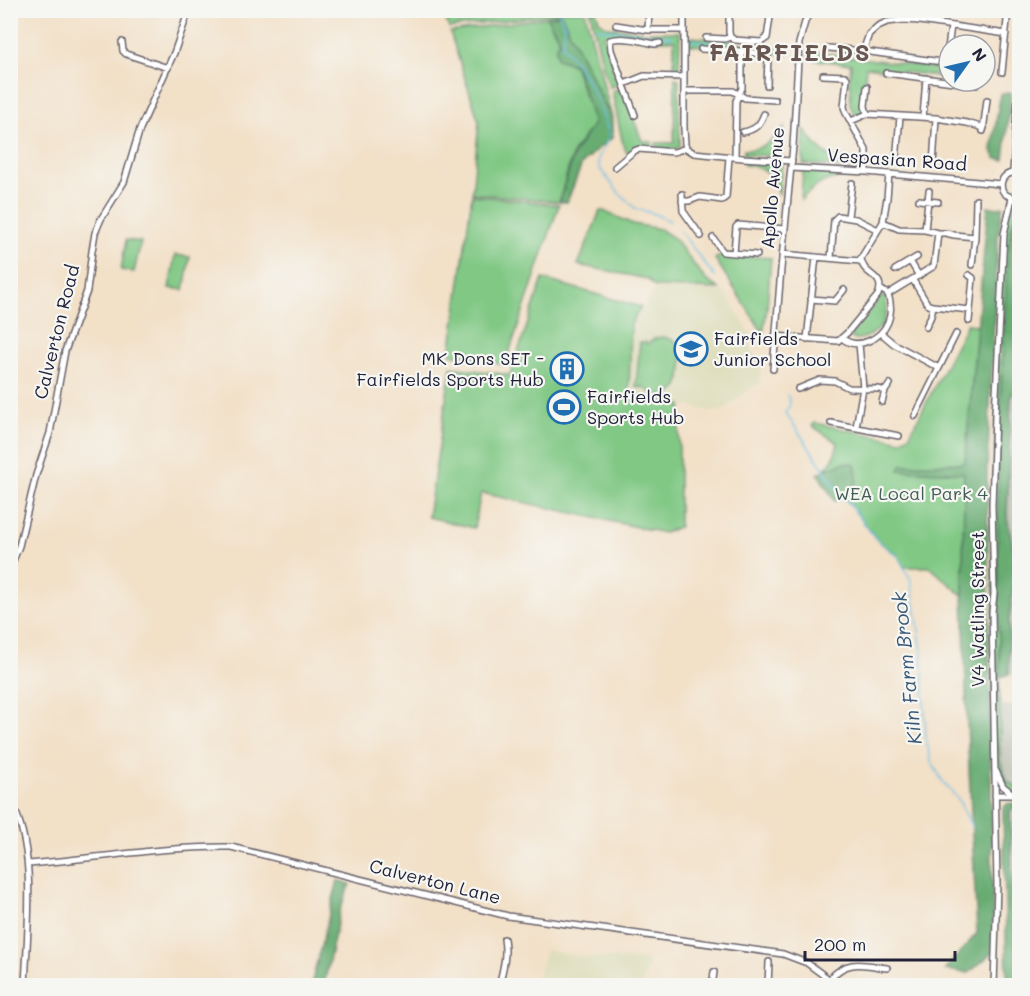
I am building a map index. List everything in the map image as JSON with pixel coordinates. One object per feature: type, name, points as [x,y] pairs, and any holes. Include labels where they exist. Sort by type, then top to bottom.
[{"type":"street","name":"Calverton Road","points":[[10,568],[19,546],[36,475],[50,433],[65,351],[87,291],[95,233],[124,182],[140,129],[168,68],[189,10]]},
{"type":"street","points":[[648,30],[649,10]]},
{"type":"street","points":[[684,10],[686,148]]},
{"type":"street","points":[[729,10],[730,37]]},
{"type":"street","points":[[706,38],[730,37],[735,40],[760,42],[767,38],[771,10]]},
{"type":"street","name":"Apollo Avenue","points":[[773,369],[799,43],[810,10]]},
{"type":"street","points":[[906,20],[907,10]]},
{"type":"street","points":[[863,51],[869,34],[887,22],[906,20],[1006,34]]},
{"type":"street","points":[[1002,72],[1007,20]]},
{"type":"street","points":[[616,25],[648,30],[684,30]]},
{"type":"street","points":[[950,33],[951,26]]},
{"type":"street","points":[[635,115],[608,38],[660,43]]},
{"type":"street","points":[[122,42],[123,51],[126,54],[168,68]]},
{"type":"street","points":[[829,48],[937,62]]},
{"type":"street","points":[[701,49],[766,55],[768,57],[767,85]]},
{"type":"street","points":[[682,201],[700,197],[722,200],[726,197],[732,157],[739,132],[736,101],[742,88],[742,51]]},
{"type":"street","points":[[1020,64],[1016,173],[1006,175],[1001,184],[1005,194],[1012,198],[1020,196]]},
{"type":"street","points":[[886,73],[937,80]]},
{"type":"street","points":[[823,75],[847,78],[844,107],[866,150],[866,171]]},
{"type":"street","points":[[624,84],[644,76],[684,77]]},
{"type":"street","points":[[923,117],[926,78]]},
{"type":"street","points":[[867,87],[867,114]]},
{"type":"street","points":[[684,91],[733,91],[745,98],[775,100]]},
{"type":"street","points":[[851,121],[867,114],[923,117],[967,123],[983,129],[987,100]]},
{"type":"street","points":[[739,132],[752,130],[758,126],[764,114]]},
{"type":"street","points":[[896,160],[900,117]]},
{"type":"street","points":[[933,165],[936,118]]},
{"type":"street","name":"Vespasian Road","points":[[615,167],[639,149],[674,152],[686,148],[694,153],[1001,184]]},
{"type":"street","points":[[775,336],[838,341],[878,295],[880,284],[878,280],[863,268],[860,261],[883,222],[889,174]]},
{"type":"street","points":[[848,217],[852,183]]},
{"type":"street","points":[[926,230],[929,191]]},
{"type":"street","points":[[682,194],[683,211],[701,236]]},
{"type":"street","name":"V4 Watling Street","points":[[994,986],[997,885],[992,505],[1004,234],[1012,198]]},
{"type":"street","points":[[920,200],[938,202]]},
{"type":"street","points":[[972,265],[976,200]]},
{"type":"street","points":[[831,258],[834,220],[838,216],[856,219],[878,230]]},
{"type":"street","points":[[883,222],[899,229],[946,232],[975,237]]},
{"type":"street","points":[[734,253],[738,225],[785,229]]},
{"type":"street","points":[[888,294],[934,266],[938,233]]},
{"type":"street","points":[[714,238],[723,252],[757,255]]},
{"type":"street","points":[[782,254],[860,261]]},
{"type":"street","points":[[807,339],[816,257]]},
{"type":"street","points":[[895,270],[917,257]]},
{"type":"street","points":[[910,261],[919,276]]},
{"type":"street","points":[[969,275],[973,278],[969,321]]},
{"type":"street","points":[[913,280],[928,304],[970,310]]},
{"type":"street","points":[[842,338],[848,343],[859,344],[870,341],[881,333],[888,323],[891,302],[888,294],[880,289]]},
{"type":"street","points":[[811,299],[835,301],[844,290]]},
{"type":"street","points":[[926,327],[933,306]]},
{"type":"street","points":[[881,333],[894,344],[939,368]]},
{"type":"street","points":[[915,416],[956,334]]},
{"type":"street","points":[[856,427],[863,388],[859,344]]},
{"type":"street","points":[[798,389],[820,380],[835,381],[849,388],[885,391]]},
{"type":"street","points":[[882,402],[890,384]]},
{"type":"street","points":[[831,423],[899,436]]},
{"type":"street","points":[[994,767],[1003,786],[1017,795]]},
{"type":"street","points":[[995,795],[1017,795]]},
{"type":"street","points":[[10,801],[21,823],[28,864],[25,986]]},
{"type":"street","name":"Calverton Lane","points":[[28,864],[211,846],[231,847],[507,916],[783,954],[807,963],[838,986]]},
{"type":"street","points":[[1020,910],[1020,961]]},
{"type":"street","points":[[499,986],[505,960],[504,939]]},
{"type":"street","points":[[768,986],[769,962]]},
{"type":"street","points":[[830,979],[836,972],[849,965],[887,968]]},
{"type":"street","points":[[712,986],[714,972]]},
{"type":"shaded area","name":"Fairfields Junior School","points":[[656,289],[724,291],[753,339],[748,343],[761,365],[759,384],[723,410],[714,412],[629,393],[633,324]]},
{"type":"shaded area","points":[[1019,387],[1019,676],[1009,674],[1007,517],[1011,395]]},
{"type":"shaded area","points":[[1000,705],[1019,706],[1019,788],[1004,777],[1000,760]]},
{"type":"shaded area","points":[[1019,802],[1019,985],[1011,985],[1010,811]]},
{"type":"shaded area","points":[[546,950],[576,956],[645,960],[650,964],[641,985],[535,985]]},
{"type":"green space","points":[[443,11],[585,11],[612,118],[560,13],[449,28]]},
{"type":"green space","points":[[590,11],[596,11],[599,21],[608,27],[643,31],[643,39],[605,35],[603,37],[608,42],[607,49],[614,64],[612,68],[620,84],[610,87]]},
{"type":"green space","points":[[561,14],[612,119],[612,138],[582,164],[567,202],[560,202],[574,153],[594,123],[575,64],[557,59],[556,46],[561,42],[547,17]]},
{"type":"green space","points":[[547,17],[560,42],[556,46],[557,59],[574,65],[594,123],[573,152],[559,202],[472,193],[479,122],[450,32]]},
{"type":"green space","points":[[647,32],[680,32],[679,73],[674,72],[674,40],[647,40]]},
{"type":"green space","points":[[690,37],[788,49],[788,55],[690,45]]},
{"type":"green space","points":[[809,51],[937,68],[937,76],[866,67],[863,105],[865,111],[856,116],[850,105],[851,64],[808,59]]},
{"type":"green space","points":[[675,78],[679,79],[680,147],[656,148],[656,143],[674,143]]},
{"type":"green space","points":[[622,88],[642,141],[652,142],[652,148],[636,148],[627,153],[623,145],[612,91]]},
{"type":"green space","points":[[1011,93],[1004,160],[995,158],[992,150],[1000,94]]},
{"type":"green space","points":[[784,127],[781,156],[744,155],[744,150],[756,149],[767,144]]},
{"type":"green space","points":[[804,129],[826,154],[840,159],[859,161],[859,169],[803,164]]},
{"type":"green space","points":[[744,160],[782,162],[779,195],[768,173],[758,167],[744,165]]},
{"type":"green space","points":[[803,169],[859,173],[859,179],[828,180],[813,188],[801,200]]},
{"type":"green space","points":[[472,195],[559,205],[505,365],[450,354]]},
{"type":"green space","points":[[1019,196],[1019,209],[1010,232],[1001,383],[998,486],[1000,760],[1007,781],[1019,788],[1019,795],[1003,786],[994,767],[992,505],[1004,234],[1012,198]]},
{"type":"green space","points":[[988,206],[997,208],[1003,206],[998,237],[987,472],[993,944],[992,953],[969,973],[945,970],[977,933],[963,595],[964,473],[899,470],[901,465],[965,463]]},
{"type":"green space","points":[[600,211],[633,224],[660,229],[674,238],[705,279],[719,289],[655,287],[647,279],[578,265]]},
{"type":"green space","points":[[1019,211],[1020,387],[1011,395],[1007,517],[1013,549],[1014,581],[1009,620],[1009,674],[1000,677],[999,422],[1008,261],[1011,232]]},
{"type":"green space","points":[[126,240],[141,242],[134,272],[121,270]]},
{"type":"green space","points":[[722,254],[771,258],[763,333],[715,259]]},
{"type":"green space","points":[[175,255],[190,257],[184,290],[169,288]]},
{"type":"green space","name":"Fairfields Sports Hub","points":[[543,279],[641,307],[631,324],[629,393],[682,405],[679,428],[679,527],[664,533],[481,493],[474,528],[428,517],[451,367],[510,375]]},
{"type":"green space","points":[[883,296],[887,307],[884,320],[879,328],[861,339],[851,338],[851,335]]},
{"type":"green space","name":"WEA Local Park 4","points":[[967,324],[977,325],[964,473],[962,595],[930,567],[904,567],[898,556],[877,540],[824,469],[830,464],[838,443],[812,426],[815,423],[901,441],[909,436]]},
{"type":"green space","points":[[656,338],[671,339],[680,347],[682,373],[676,389],[663,396],[650,392],[643,386],[642,388],[636,387],[640,342],[647,344]]},
{"type":"green space","points":[[843,463],[855,465],[856,484],[851,492],[835,501],[818,474]]},
{"type":"green space","points":[[1019,802],[1010,811],[1013,920],[1019,985],[1007,985],[1003,809],[1007,804]]},
{"type":"green space","points":[[338,880],[350,884],[340,910],[324,985],[311,985]]},
{"type":"waterway","name":"Kiln Farm Brook","points":[[558,10],[565,26],[562,45],[591,88],[610,135],[598,159],[600,169],[619,193],[636,209],[670,221]]},
{"type":"waterway","points":[[595,28],[673,37]]},
{"type":"waterway","points":[[690,40],[764,49]]},
{"type":"waterway","name":"Kiln Farm Brook","points":[[680,231],[715,277]]},
{"type":"waterway","name":"Kiln Farm Brook","points":[[787,395],[790,404],[785,412],[834,484],[877,540],[898,556],[911,580],[922,650],[926,739],[931,761],[943,782],[958,799],[972,827]]},
{"type":"place","name":"Fairfields Junior School","points":[[691,349]]},
{"type":"place","name":"MK Dons SET - Fairfields Sports Hub","points":[[567,369]]},
{"type":"place","name":"Fairfields Sports Hub","points":[[564,407]]},
{"type":"district","name":"FAIRFIELDS","points":[[790,53]]}]
